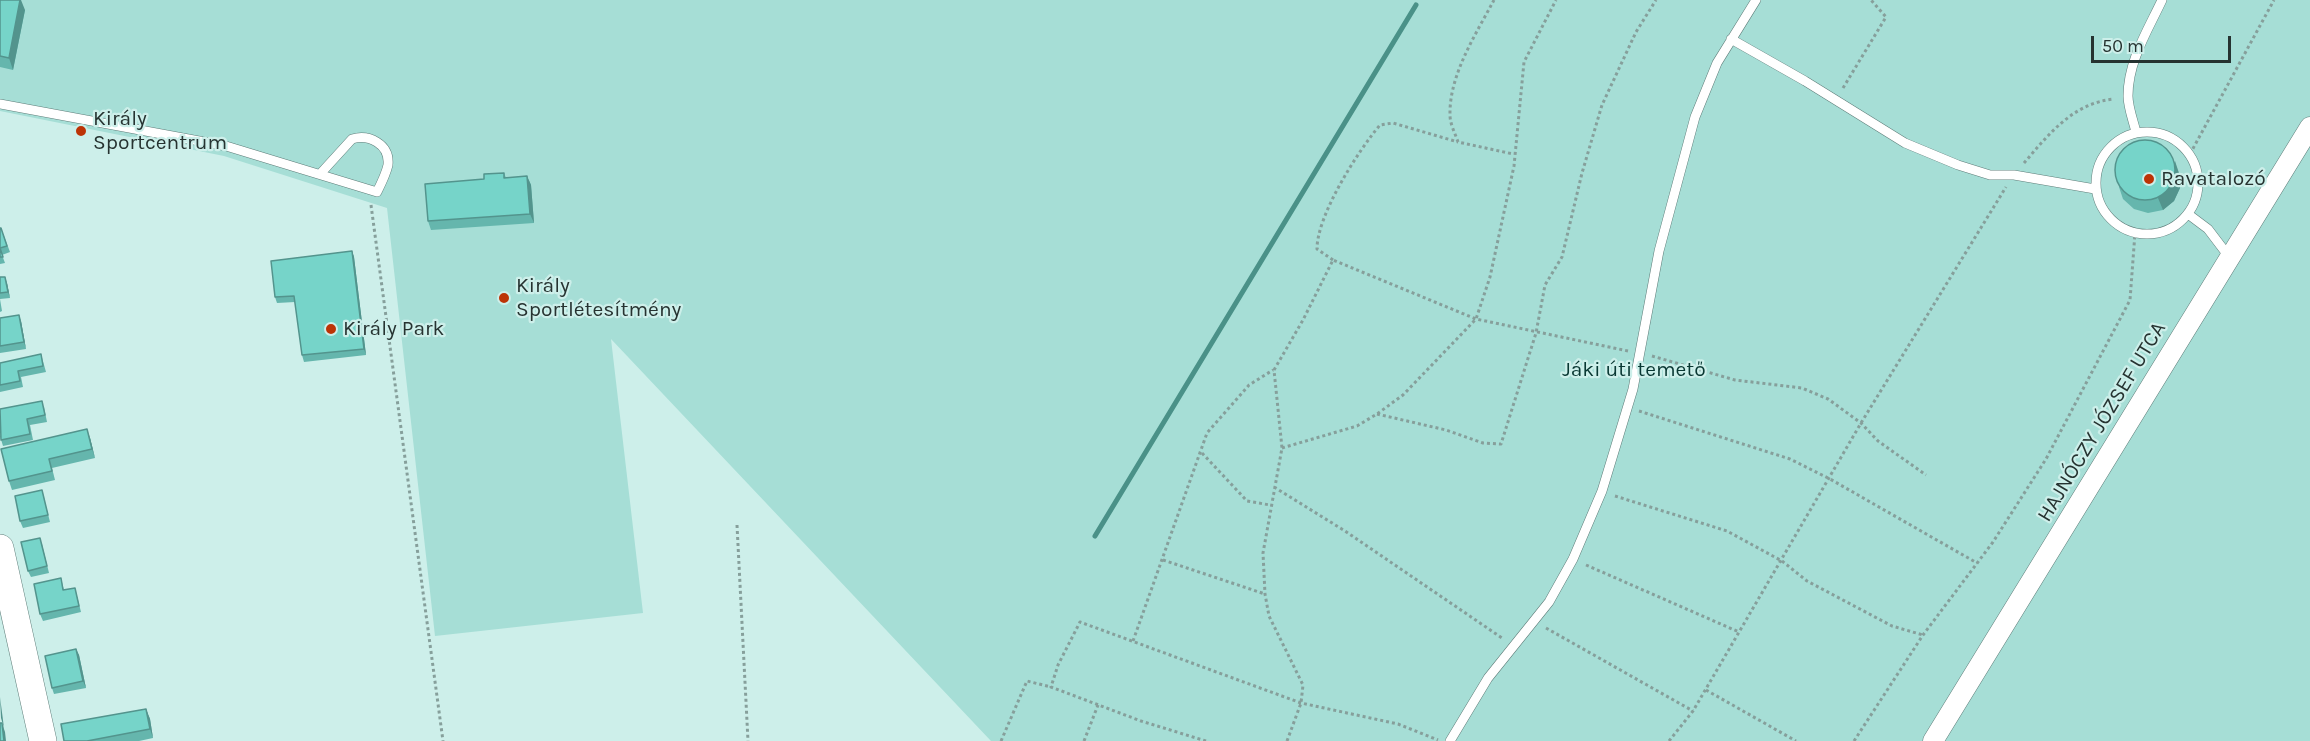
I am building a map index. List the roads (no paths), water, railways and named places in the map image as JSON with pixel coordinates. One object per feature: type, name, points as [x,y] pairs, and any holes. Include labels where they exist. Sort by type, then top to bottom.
[{"type":"main road","points":[[0,548],[42,741]]},
{"type":"street","name":"HAJNÓCZY JÓZSEF UTCA","points":[[1934,741],[2310,128]]},
{"type":"lane","points":[[1449,741],[1488,678],[1549,602],[1573,559],[1602,491],[1627,408],[1659,251],[1681,162],[1717,63],[1756,0]]},
{"type":"lane","points":[[2136,132],[2127,97],[2136,54],[2162,0]]},
{"type":"lane","points":[[1731,39],[1905,143],[1990,175],[2014,175],[2095,189]]},
{"type":"lane","points":[[0,104],[204,141],[321,173],[373,191],[386,171],[388,158],[382,145],[368,137],[360,136],[345,144],[321,173]]},
{"type":"lane","points":[[2136,132],[2156,132],[2175,139],[2190,154],[2197,168],[2199,184],[2196,200],[2188,214],[2165,231],[2150,234],[2135,233],[2121,227],[2108,217],[2095,189],[2096,170],[2104,153],[2118,139],[2136,132]]},
{"type":"lane","points":[[2188,214],[2208,230],[2230,258]]},
{"type":"waterway","points":[[1095,536],[1416,5]]},
{"type":"place","name":"Király Sportcentrum","points":[[81,131]]},
{"type":"place","name":"Ravatalozó","points":[[2149,179]]},
{"type":"place","name":"Király Sportlétesítmény","points":[[504,298]]},
{"type":"place","name":"Király Park","points":[[331,329]]},
{"type":"park label","name":"Jáki úti temető","points":[[1634,370]]}]
